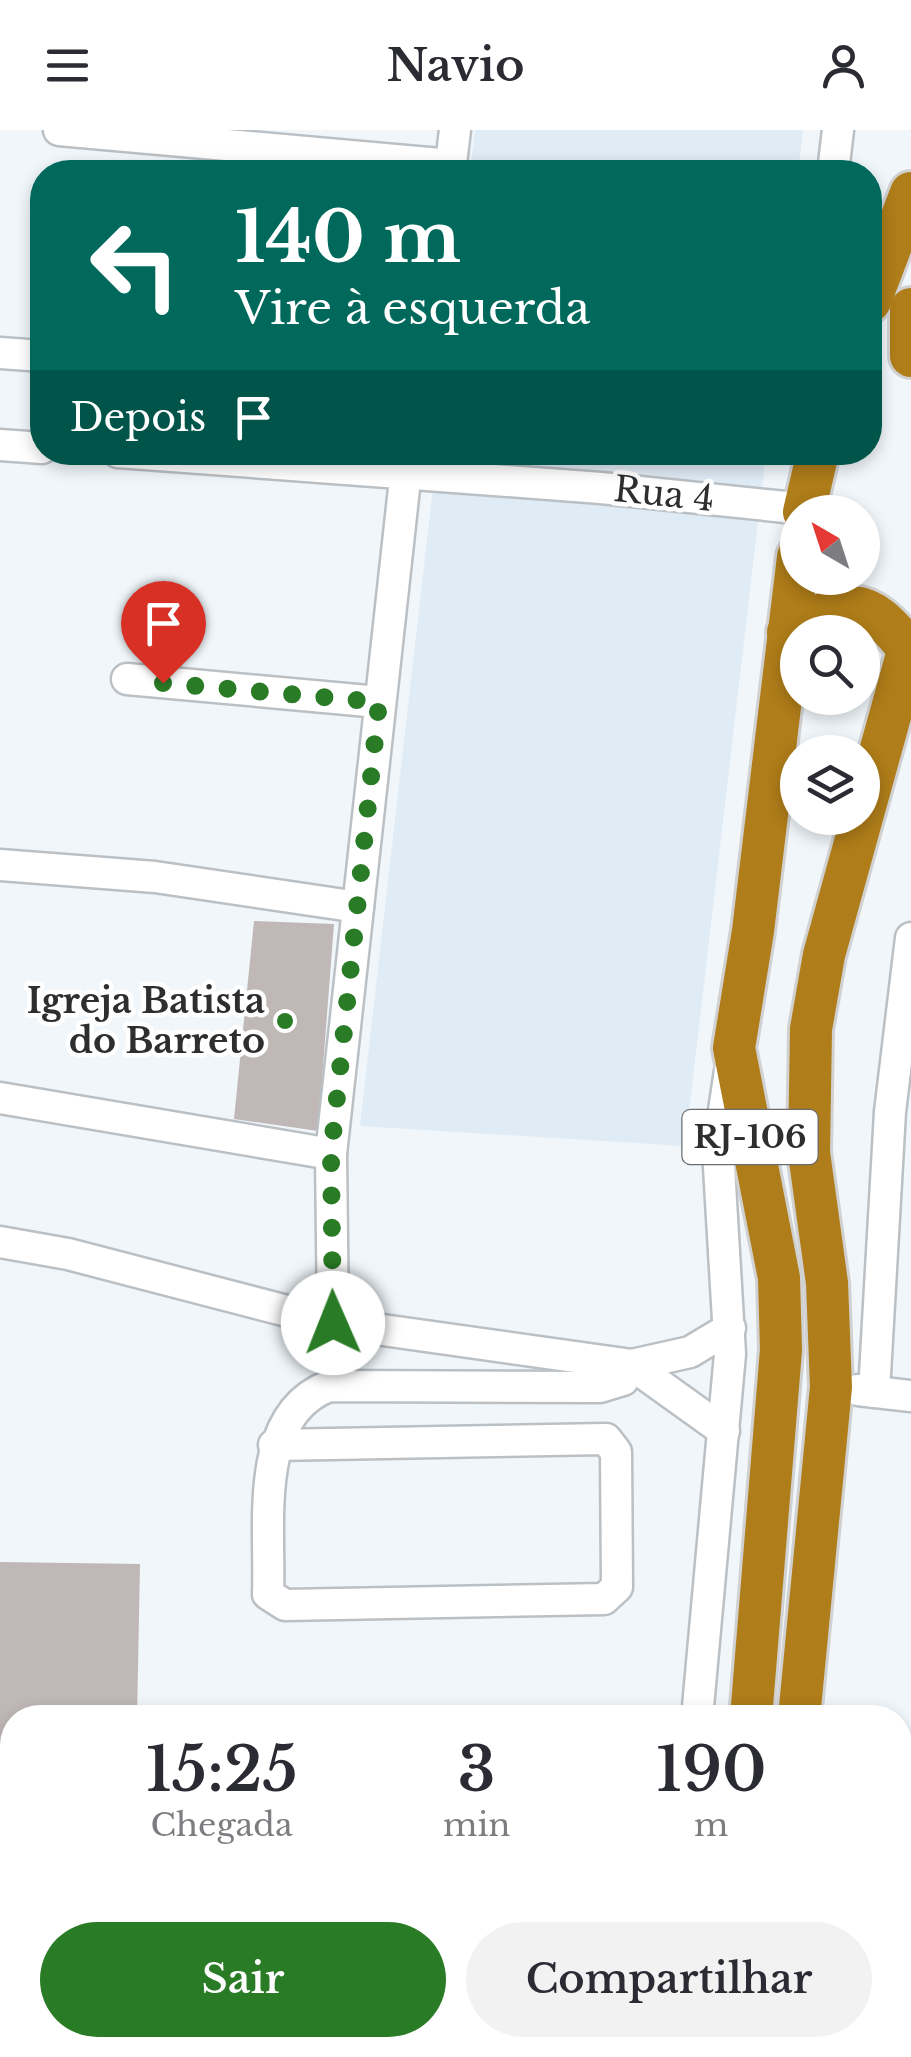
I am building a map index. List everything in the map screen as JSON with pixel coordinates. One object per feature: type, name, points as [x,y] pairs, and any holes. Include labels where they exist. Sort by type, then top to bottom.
[{"type":"highway","points":[[882,269],[911,193]]},
{"type":"highway","points":[[911,308],[911,356]]},
{"type":"highway","points":[[809,495],[815,465]]},
{"type":"highway","points":[[826,615],[846,606],[866,607],[878,615]]},
{"type":"highway","points":[[801,1705],[830,1388],[827,1283],[809,1154],[811,1029],[824,955],[910,645],[880,617]]},
{"type":"highway","name":"RJ-106","points":[[752,1705],[782,1350],[779,1278],[734,1048],[753,931],[780,700]]},
{"type":"street","points":[[59,130],[360,160]]},
{"type":"street","points":[[451,160],[455,130]]},
{"type":"street","points":[[834,160],[838,130]]},
{"type":"street","points":[[0,352],[30,355]]},
{"type":"street","points":[[1,451],[30,449]]},
{"type":"street","points":[[333,1323],[331,1154],[379,702],[399,562],[406,465]]},
{"type":"street","name":"Rua 4","points":[[430,465],[780,508]]},
{"type":"street","points":[[128,680],[379,702]]},
{"type":"street","points":[[0,865],[155,877],[358,907]]},
{"type":"street","points":[[874,1392],[890,1112],[911,938]]},
{"type":"street","name":"RJ-106","points":[[698,1705],[730,1328],[718,1150],[734,1048]]},
{"type":"street","points":[[0,1098],[331,1154]]},
{"type":"street","points":[[0,1242],[68,1254],[333,1323],[632,1365],[690,1352],[730,1328]]},
{"type":"street","points":[[632,1365],[724,1431]]},
{"type":"street","points":[[274,1445],[606,1439],[616,1452],[618,1586],[604,1599],[285,1605],[268,1594],[274,1445],[288,1415],[308,1394],[329,1386],[600,1387],[624,1380],[632,1365]]},
{"type":"street","points":[[830,1388],[911,1396]]},
{"type":"shaded area","points":[[475,130],[803,130],[799,160],[471,160]]},
{"type":"shaded area","points":[[436,465],[765,465],[685,1146],[360,1126]]},
{"type":"building","name":"Igreja Batista do Barreto","points":[[254,921],[334,924],[318,1131],[234,1119]]},
{"type":"building","points":[[0,1562],[140,1564],[137,1705],[0,1705]]},
{"type":"place","name":"Igreja Batista do Barreto","points":[[285,1021]]},
{"type":"route","points":[[163,683],[379,702],[331,1154],[333,1323]]}]
